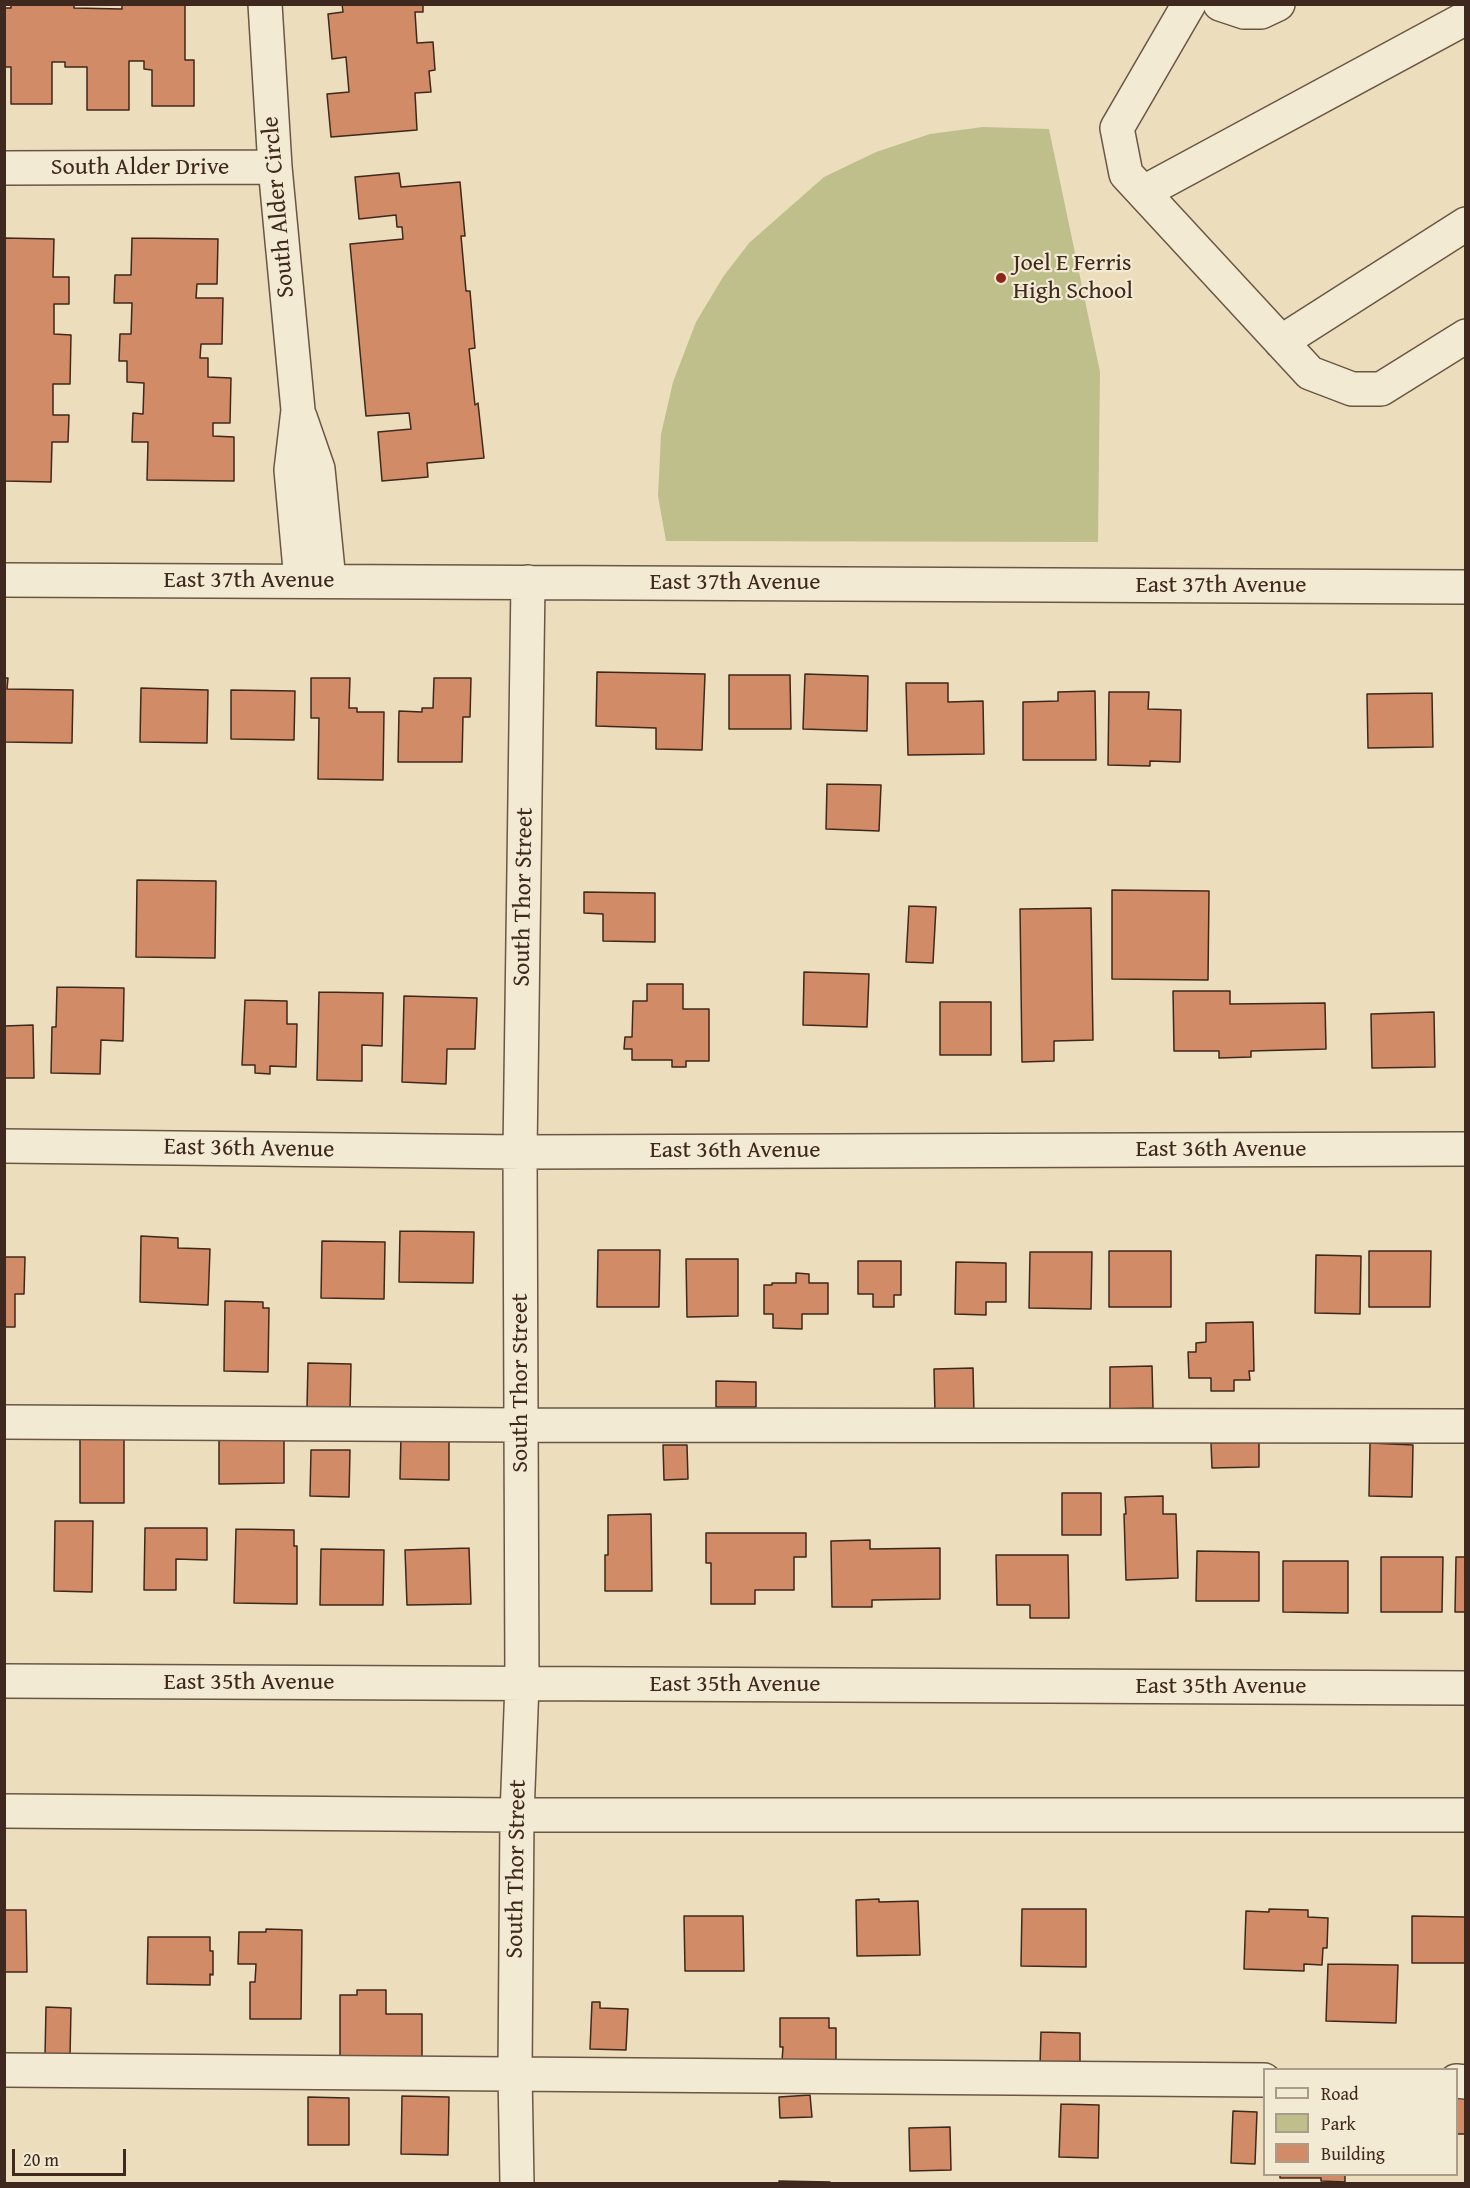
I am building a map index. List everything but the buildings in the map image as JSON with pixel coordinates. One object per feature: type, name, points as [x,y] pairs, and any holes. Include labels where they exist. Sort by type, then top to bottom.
[{"type":"street","name":"South Alder Circle","points":[[265,4],[274,167],[298,410],[291,470],[315,581]]},
{"type":"street","points":[[1189,4],[1117,128],[1126,174],[1310,374],[1352,389],[1381,389],[1466,336]]},
{"type":"street","points":[[1220,4],[1244,12],[1261,12],[1278,4]]},
{"type":"street","points":[[1144,192],[1466,18]]},
{"type":"street","name":"South Alder Drive","points":[[4,168],[274,167]]},
{"type":"street","points":[[1281,342],[1466,224]]},
{"type":"street","name":"East 37th Avenue","points":[[4,580],[1466,587]]},
{"type":"street","name":"South Thor Street","points":[[517,2184],[516,1815],[522,1684],[520,1152],[528,582]]},
{"type":"street","name":"East 36th Avenue","points":[[4,1146],[520,1152],[1466,1149]]},
{"type":"street","points":[[4,1422],[1466,1426]]},
{"type":"street","name":"East 35th Avenue","points":[[4,1681],[1466,1688]]},
{"type":"street","points":[[4,1811],[516,1815],[1466,1815]]},
{"type":"street","points":[[4,2070],[1263,2080]]},
{"type":"green space","points":[[983,127],[1049,129],[1100,372],[1098,542],[666,541],[658,496],[661,434],[673,382],[696,322],[723,277],[749,243],[824,177],[876,152],[930,134]]},
{"type":"place","name":"Joel E Ferris High School","points":[[1001,278]]}]
